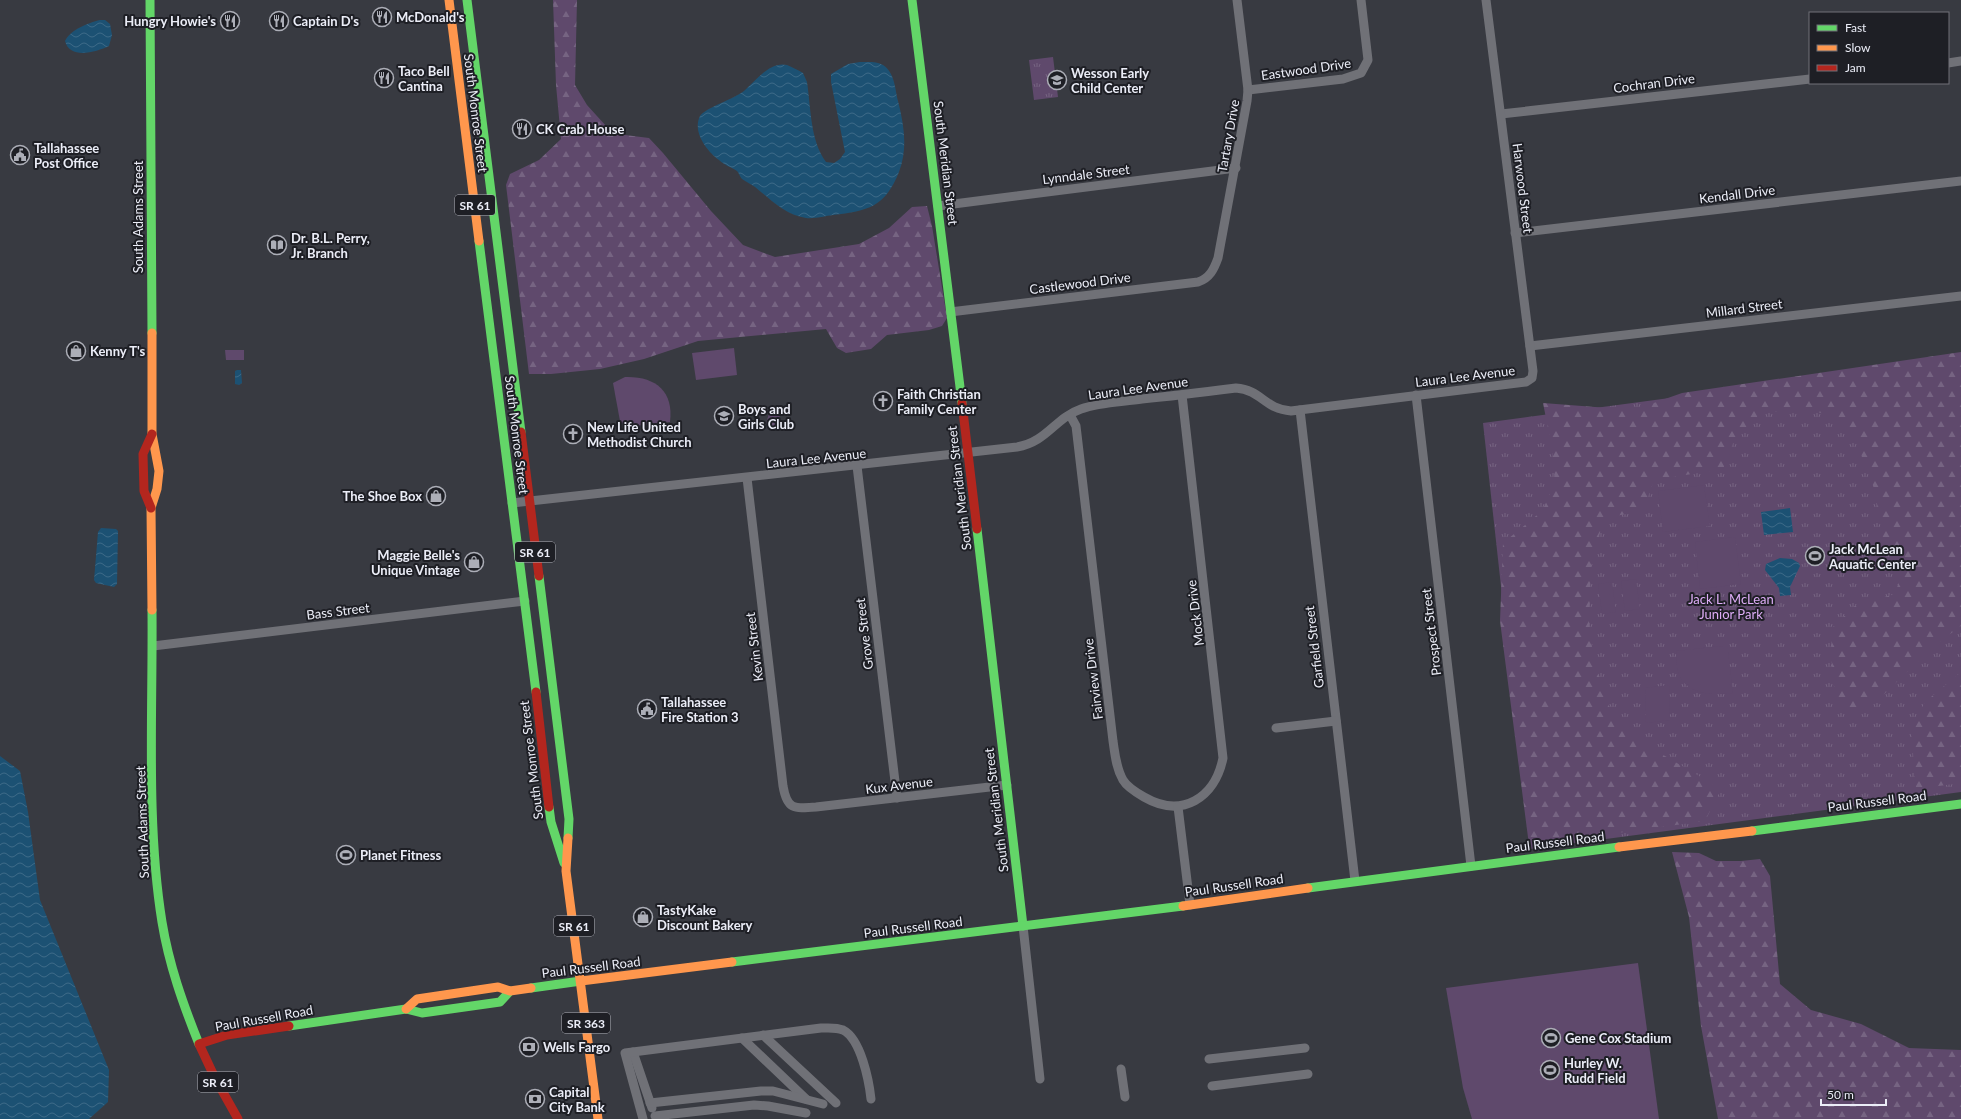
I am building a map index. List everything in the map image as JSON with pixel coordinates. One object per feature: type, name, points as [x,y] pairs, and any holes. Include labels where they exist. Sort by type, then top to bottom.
[{"type":"main road","name":"South Adams Street","points":[[150,0],[152,434],[158,453],[158,491],[151,508]]},
{"type":"main road","name":"South Monroe Street","points":[[449,0],[552,829],[566,871],[598,1119]]},
{"type":"main road","name":"South Monroe Street","points":[[467,0],[566,792],[569,819],[566,871]]},
{"type":"main road","name":"South Meridian Street","points":[[912,0],[968,454],[1023,926]]},
{"type":"main road","name":"South Adams Street","points":[[152,434],[143,454],[144,491],[151,508],[153,828],[157,894],[171,966],[181,999],[199,1044],[215,1078],[238,1119]]},
{"type":"main road","points":[[534,678],[551,676]]},
{"type":"main road","points":[[546,778],[556,790],[566,792]]},
{"type":"main road","name":"Paul Russell Road","points":[[406,1009],[417,999],[498,988],[510,991],[1190,905],[1355,881],[1961,804]]},
{"type":"main road","name":"Paul Russell Road","points":[[199,1044],[227,1035],[406,1009],[422,1013],[500,1002],[510,991]]},
{"type":"street","name":"Tartary Drive","points":[[1210,274],[1214,270],[1218,258],[1236,168],[1248,90],[1237,0]]},
{"type":"street","name":"Eastwood Drive","points":[[1248,90],[1357,76],[1365,69],[1368,60],[1361,0]]},
{"type":"street","name":"Harwood Street","points":[[1486,0],[1530,346],[1533,371],[1532,378]]},
{"type":"street","points":[[1949,63],[1961,61]]},
{"type":"street","name":"Cochran Drive","points":[[1501,114],[1809,79]]},
{"type":"street","name":"Lynndale Street","points":[[938,206],[1236,168]]},
{"type":"street","name":"Kendall Drive","points":[[1515,233],[1961,181]]},
{"type":"street","name":"Castlewood Drive","points":[[950,312],[1198,282],[1205,279],[1210,274]]},
{"type":"street","name":"Millard Street","points":[[1530,346],[1961,296]]},
{"type":"street","name":"Laura Lee Avenue","points":[[512,503],[968,454],[1029,445],[1046,435],[1070,415],[1081,409],[1095,405],[1245,388],[1256,394],[1274,408],[1282,411],[1300,410],[1526,382],[1532,378]]},
{"type":"street","name":"Mock Drive","points":[[1178,807],[1200,797],[1211,788],[1221,769],[1224,758],[1182,395]]},
{"type":"street","name":"Prospect Street","points":[[1416,396],[1471,866]]},
{"type":"street","name":"Garfield Street","points":[[1300,410],[1355,881]]},
{"type":"street","name":"Fairview Drive","points":[[1070,415],[1076,426],[1113,741],[1118,769],[1123,781],[1141,795],[1166,806],[1178,807]]},
{"type":"street","name":"Grove Street","points":[[857,466],[897,798]]},
{"type":"street","name":"Kevin Street","points":[[747,478],[783,786],[785,798],[788,804],[795,808]]},
{"type":"street","name":"Bass Street","points":[[153,646],[525,602]]},
{"type":"street","points":[[1276,728],[1336,721]]},
{"type":"street","name":"Kux Avenue","points":[[795,808],[816,807],[1007,785]]},
{"type":"street","points":[[1178,807],[1190,905]]},
{"type":"street","points":[[1023,926],[1040,1079]]},
{"type":"street","points":[[643,1119],[626,1053],[821,1028],[834,1028],[847,1033],[857,1047],[866,1070],[871,1099]]},
{"type":"street","points":[[763,1036],[836,1103]]},
{"type":"street","points":[[742,1038],[807,1100]]},
{"type":"street","points":[[1209,1059],[1305,1048]]},
{"type":"street","points":[[633,1052],[655,1118],[754,1105],[806,1113]]},
{"type":"street","points":[[1121,1069],[1125,1097]]},
{"type":"street","points":[[1212,1086],[1308,1074]]},
{"type":"street","points":[[650,1103],[773,1091],[823,1104]]},
{"type":"green space","points":[[553,0],[577,0],[575,85],[587,105],[606,126],[617,134],[649,138],[711,211],[743,245],[775,257],[859,244],[889,228],[912,207],[927,206],[932,226],[947,318],[942,326],[929,330],[887,335],[871,349],[846,353],[837,348],[826,329],[698,341],[644,359],[600,369],[551,374],[529,374],[506,185],[510,174],[539,160],[561,139],[556,85]]},
{"type":"green space","points":[[1053,57],[1058,97],[1034,100],[1029,60]]},
{"type":"green space","points":[[734,348],[737,375],[696,380],[692,353]]},
{"type":"green space","points":[[225,350],[244,350],[244,360],[226,360]]},
{"type":"green space","points":[[1961,352],[1961,626],[1934,646],[1879,699],[1852,710],[1836,708],[1831,655],[1832,628],[1856,605],[1895,594],[1901,575],[1885,553],[1875,491],[1857,444],[1836,417],[1806,409],[1761,413],[1735,438],[1723,469],[1654,480],[1643,511],[1604,518],[1591,566],[1589,621],[1593,658],[1609,706],[1631,736],[1721,789],[1705,821],[1529,845],[1500,621],[1503,543],[1542,511],[1555,484],[1552,448],[1543,403],[1634,410],[1682,393]]},
{"type":"green space","name":"Jack L. McLean Junior Park","points":[[1961,359],[1961,792],[1530,849],[1483,423]]},
{"type":"green space","points":[[625,377],[645,379],[660,388],[669,402],[670,422],[626,427],[620,421],[613,383]]},
{"type":"green space","points":[[776,411],[779,412],[781,428],[777,430],[770,428],[766,423],[769,414]]},
{"type":"green space","points":[[1704,485],[1710,526],[1663,532],[1658,491]]},
{"type":"green space","points":[[1735,537],[1741,584],[1700,589],[1695,542]]},
{"type":"green space","points":[[1636,579],[1640,609],[1625,611],[1621,581]]},
{"type":"green space","points":[[1612,582],[1616,612],[1602,614],[1598,584]]},
{"type":"green space","points":[[1722,646],[1728,652],[1733,693],[1705,693],[1692,689],[1686,685],[1678,673],[1676,651]]},
{"type":"green space","points":[[1961,672],[1961,783],[1916,789],[1911,728],[1925,702]]},
{"type":"green space","points":[[1669,685],[1670,720],[1646,723],[1645,688]]},
{"type":"green space","points":[[1672,852],[1699,853],[1716,861],[1760,859],[1770,876],[1780,984],[1811,1010],[1861,1024],[1909,1048],[1961,1050],[1961,1119],[1718,1119],[1701,1026],[1689,917]]},
{"type":"green space","name":"Gene Cox Stadium","points":[[1638,963],[1659,1119],[1472,1119],[1463,1088],[1446,988]]},
{"type":"water","points":[[100,20],[105,20],[110,24],[112,35],[109,46],[84,53],[72,51],[68,47],[65,41],[67,37],[75,30]]},
{"type":"water","points":[[860,62],[881,64],[890,72],[895,86],[904,136],[902,163],[894,184],[881,200],[866,209],[856,212],[812,218],[791,214],[742,179],[737,171],[714,156],[699,135],[698,122],[703,113],[744,91],[758,77],[769,69],[775,66],[787,65],[803,73],[807,82],[812,124],[817,144],[826,162],[834,163],[840,159],[845,152],[831,82],[831,74],[848,64]]},
{"type":"water","points":[[241,370],[242,383],[239,385],[235,384],[235,371]]},
{"type":"water","points":[[1790,508],[1793,532],[1764,535],[1761,512]]},
{"type":"water","points":[[101,528],[116,529],[118,531],[117,584],[114,587],[96,583],[94,580],[98,532]]},
{"type":"water","points":[[1780,558],[1792,559],[1799,563],[1800,566],[1790,587],[1791,595],[1780,596],[1779,588],[1765,570],[1766,564]]},
{"type":"water","points":[[0,756],[20,771],[28,812],[40,900],[109,1070],[108,1102],[89,1119],[0,1119]]},
{"type":"traffic: fast","points":[[150,0],[152,333]]},
{"type":"traffic: fast","points":[[467,0],[521,432]]},
{"type":"traffic: fast","points":[[912,0],[962,403]]},
{"type":"traffic: fast","points":[[479,241],[536,692]]},
{"type":"traffic: fast","points":[[977,529],[1023,926]]},
{"type":"traffic: fast","points":[[539,576],[569,819],[568,838]]},
{"type":"traffic: fast","points":[[152,610],[151,767],[157,884],[168,954],[182,999],[199,1044]]},
{"type":"traffic: fast","points":[[1752,831],[1961,804]]},
{"type":"traffic: fast","points":[[549,807],[551,822],[564,863]]},
{"type":"traffic: fast","points":[[1308,888],[1619,847]]},
{"type":"traffic: fast","points":[[732,962],[1183,906]]},
{"type":"traffic: fast","points":[[531,988],[581,981]]},
{"type":"traffic: fast","points":[[289,1026],[406,1009],[422,1013],[500,1002],[510,991]]},
{"type":"traffic: slow","points":[[449,0],[479,241]]},
{"type":"traffic: slow","points":[[152,333],[152,434],[159,471],[157,489],[151,508],[152,610]]},
{"type":"traffic: slow","points":[[1619,847],[1752,831]]},
{"type":"traffic: slow","points":[[568,838],[566,871],[598,1119]]},
{"type":"traffic: slow","points":[[1183,906],[1308,888]]},
{"type":"traffic: slow","points":[[581,981],[732,962]]},
{"type":"traffic: slow","points":[[406,1009],[417,999],[498,987],[510,991],[531,988]]},
{"type":"traffic: jam","points":[[962,403],[977,529]]},
{"type":"traffic: jam","points":[[521,432],[539,576]]},
{"type":"traffic: jam","points":[[151,508],[144,491],[143,454],[152,434]]},
{"type":"traffic: jam","points":[[536,692],[549,807]]},
{"type":"traffic: jam","points":[[238,1119],[215,1078],[199,1044],[227,1035],[289,1026]]},
{"type":"place","name":"McDonald's","points":[[382,17]]},
{"type":"place","name":"Hungry Howie's","points":[[230,21]]},
{"type":"place","name":"Captain D's","points":[[279,21]]},
{"type":"place","name":"Taco Bell Cantina","points":[[384,78]]},
{"type":"place","name":"Wesson Early Child Center","points":[[1057,80]]},
{"type":"place","name":"CK Crab House","points":[[522,129]]},
{"type":"place","name":"Tallahassee Post Office","points":[[20,155]]},
{"type":"place","name":"Dr. B.L. Perry, Jr. Branch","points":[[277,245]]},
{"type":"place","name":"Kenny T's","points":[[76,351]]},
{"type":"place","name":"Faith Christian Family Center","points":[[883,401]]},
{"type":"place","name":"Boys and Girls Club","points":[[724,416]]},
{"type":"place","name":"New Life United Methodist Church","points":[[573,434]]},
{"type":"place","name":"The Shoe Box","points":[[436,496]]},
{"type":"place","name":"Jack McLean Aquatic Center","points":[[1815,556]]},
{"type":"place","name":"Maggie Belle's Unique Vintage","points":[[474,562]]},
{"type":"place","name":"Tallahassee Fire Station 3","points":[[647,709]]},
{"type":"place","name":"Planet Fitness","points":[[346,855]]},
{"type":"place","name":"TastyKake Discount Bakery","points":[[643,917]]},
{"type":"place","name":"Gene Cox Stadium","points":[[1551,1038]]},
{"type":"place","name":"Wells Fargo","points":[[529,1047]]},
{"type":"place","name":"Hurley W. Rudd Field","points":[[1550,1070]]},
{"type":"place","name":"Capital City Bank","points":[[535,1099]]}]
